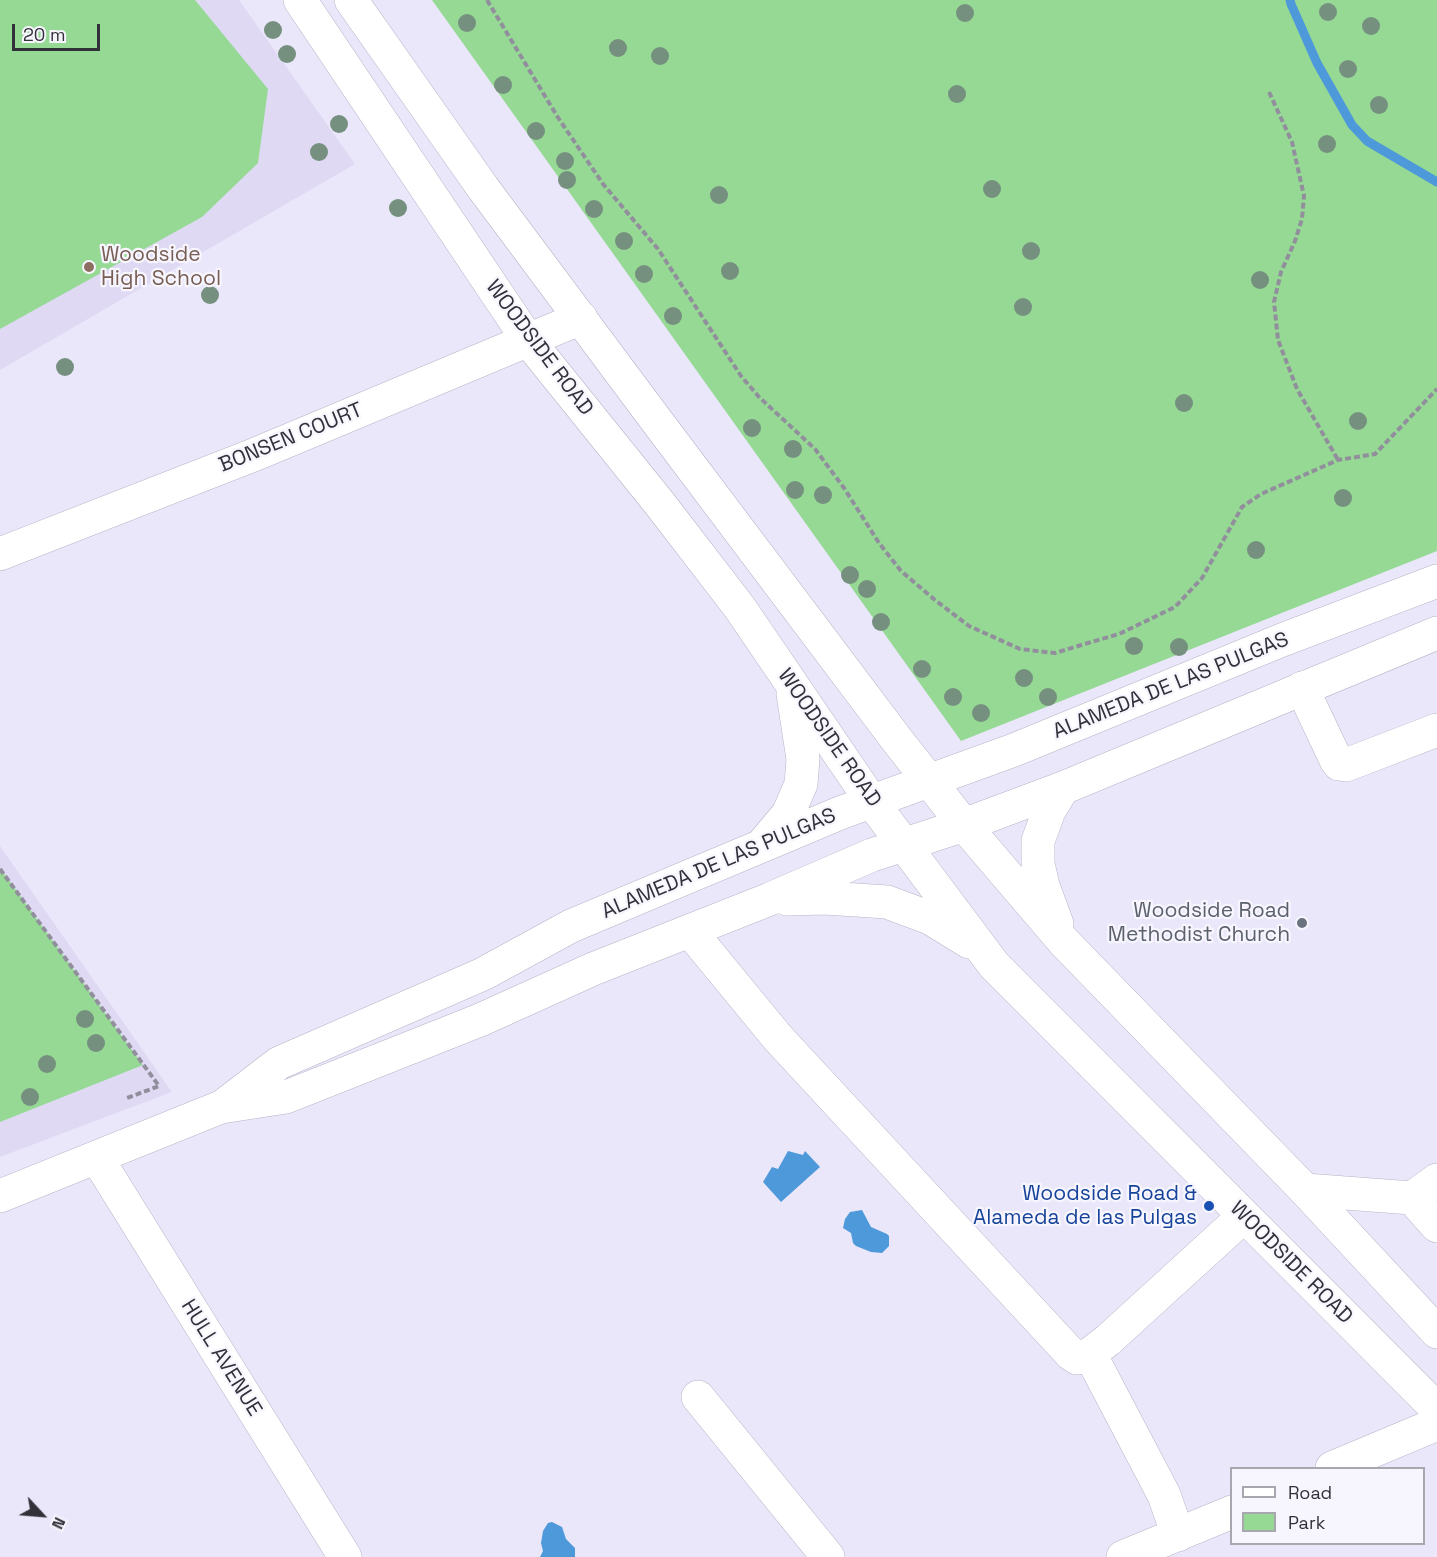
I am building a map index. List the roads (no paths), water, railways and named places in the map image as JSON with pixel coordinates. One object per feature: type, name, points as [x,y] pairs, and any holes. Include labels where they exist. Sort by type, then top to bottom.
[{"type":"main road","name":"WOODSIDE ROAD","points":[[300,0],[528,340],[740,608],[904,846],[994,965],[1437,1409]]},
{"type":"main road","points":[[351,0],[483,188],[928,781],[1064,942],[1305,1190],[1437,1332]]},
{"type":"main road","name":"BONSEN COURT","points":[[0,554],[256,454],[581,318]]},
{"type":"main road","name":"ALAMEDA DE LAS PULGAS","points":[[221,1107],[279,1063],[483,974],[571,926],[840,813],[1014,750],[1282,640],[1437,581]]},
{"type":"main road","name":"ALAMEDA DE LAS PULGAS","points":[[0,1196],[221,1107],[286,1097],[480,1020],[593,969],[770,899],[872,855],[964,825],[1063,788],[1437,633]]},
{"type":"main road","points":[[1282,640],[1302,688],[1339,764],[1346,765],[1437,730]]},
{"type":"main road","points":[[761,847],[788,814],[801,784],[803,759],[791,683]]},
{"type":"main road","points":[[1063,788],[1049,811],[1038,841],[1038,864],[1043,886],[1064,942]]},
{"type":"main road","points":[[770,899],[825,898],[887,902],[930,918],[983,950]]},
{"type":"main road","points":[[690,931],[778,1038],[1077,1358],[1090,1354],[1244,1216]]},
{"type":"main road","name":"HULL AVENUE","points":[[97,1158],[345,1557]]},
{"type":"main road","points":[[1305,1190],[1424,1189],[1437,1226]]},
{"type":"main road","points":[[1090,1354],[1164,1495],[1178,1535]]},
{"type":"main road","points":[[698,1397],[828,1557]]},
{"type":"main road","points":[[1334,1467],[1437,1424]]},
{"type":"main road","points":[[1123,1557],[1230,1513]]},
{"type":"water","points":[[788,1151],[803,1155],[805,1151],[820,1167],[781,1202],[763,1182],[772,1167],[778,1169]]},
{"type":"water","points":[[862,1210],[871,1227],[889,1236],[889,1246],[882,1253],[871,1252],[856,1246],[851,1233],[843,1228],[850,1212]]},
{"type":"water","points":[[552,1522],[562,1527],[566,1539],[575,1548],[575,1557],[540,1557],[543,1551],[541,1543],[543,1531],[548,1523]]},
{"type":"waterway","points":[[1290,0],[1317,63],[1352,125],[1367,141],[1437,182]]},
{"type":"place","name":"Woodside High School","points":[[89,267]]},
{"type":"place","name":"Woodside Road Methodist Church","points":[[1302,923]]},
{"type":"place","name":"Woodside Road & Alameda de las Pulgas","points":[[1209,1206]]}]
